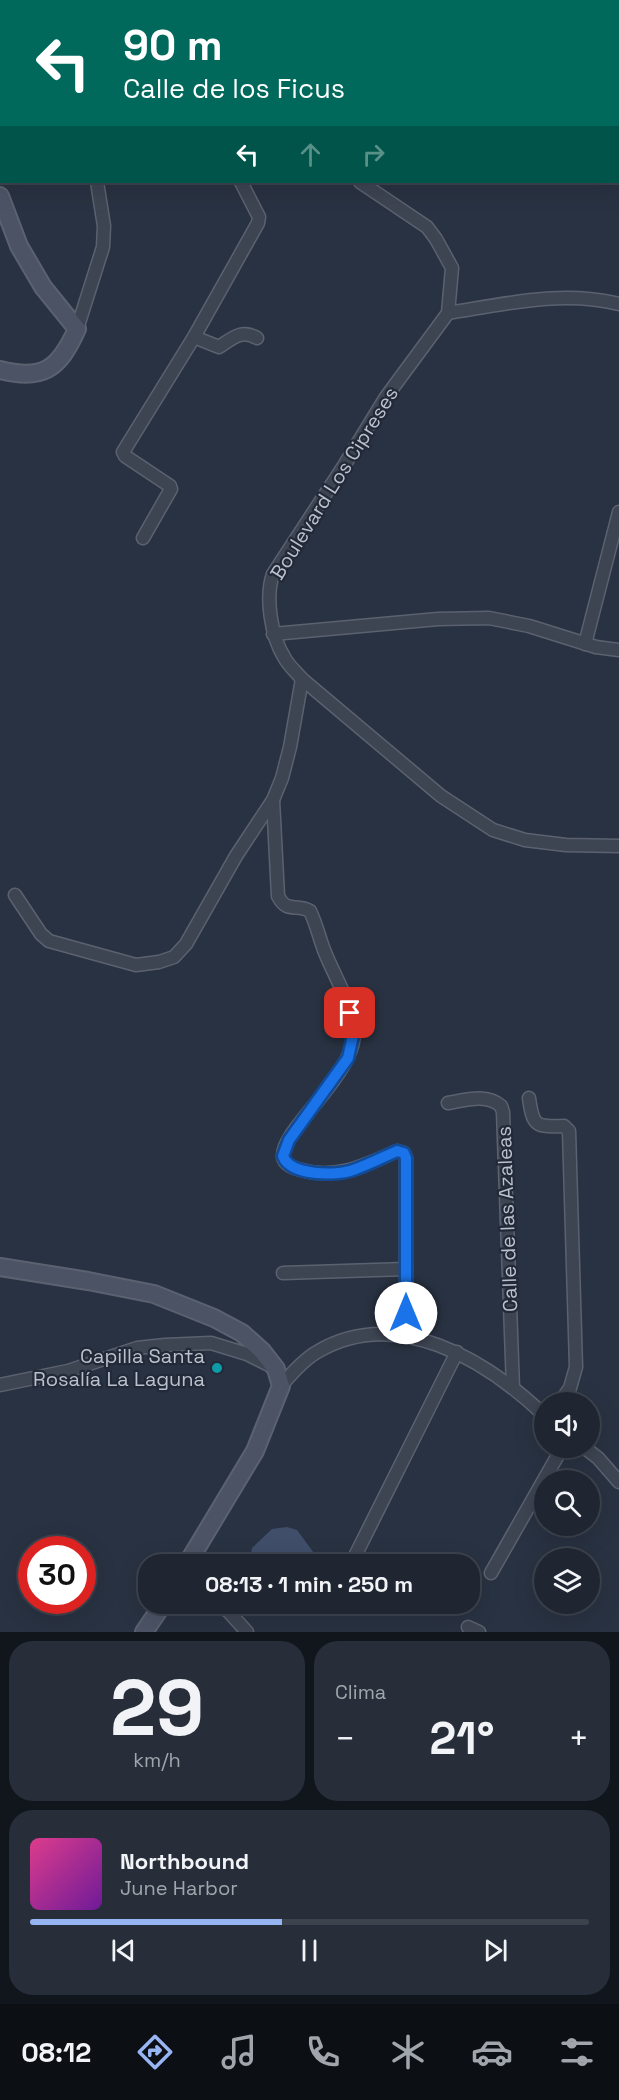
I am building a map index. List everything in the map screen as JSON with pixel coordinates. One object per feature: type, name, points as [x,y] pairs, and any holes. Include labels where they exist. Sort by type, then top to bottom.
[{"type":"street","points":[[0,370],[30,375],[43,372],[63,356],[77,329],[103,247],[104,226],[97,183]]},
{"type":"street","points":[[143,538],[171,489],[170,486],[125,456],[123,452],[194,337],[258,223],[259,217],[242,183]]},
{"type":"street","points":[[361,183],[427,227],[436,239],[452,268],[448,313],[532,299],[585,298],[619,304]]},
{"type":"street","points":[[0,196],[19,246],[43,287],[77,329]]},
{"type":"street","name":"Boulevard Los Cipreses","points":[[448,313],[386,397],[273,574],[269,584],[273,634],[284,657],[302,679],[441,796],[493,830],[525,840],[566,846],[619,846]]},
{"type":"street","points":[[194,337],[219,347],[243,333],[257,338]]},
{"type":"street","points":[[585,644],[619,512]]},
{"type":"street","points":[[273,634],[438,619],[489,618],[529,626],[585,644],[619,650]]},
{"type":"street","points":[[15,895],[48,941],[136,965],[159,962],[174,957],[186,944],[224,876],[273,800],[282,778],[290,747],[302,679]]},
{"type":"street","points":[[273,800],[278,896],[282,904],[289,908],[304,907],[310,911],[350,1013],[354,1031],[345,1065],[289,1140],[283,1156],[285,1162],[292,1167],[320,1173],[335,1173],[351,1171],[397,1151],[404,1153],[406,1158],[406,1335]]},
{"type":"street","points":[[529,1098],[535,1123],[546,1127],[564,1126],[569,1131],[576,1367],[567,1392]]},
{"type":"street","name":"Calle de las Azaleas","points":[[448,1103],[471,1099],[490,1099],[501,1106],[503,1112],[513,1388]]},
{"type":"street","points":[[0,1268],[88,1281],[154,1294],[214,1318],[242,1333],[262,1352],[276,1369],[280,1386]]},
{"type":"street","points":[[283,1273],[406,1269]]},
{"type":"street","points":[[193,1554],[255,1451],[280,1386],[316,1352],[343,1339],[380,1334],[406,1335],[457,1352],[481,1364],[534,1405]]},
{"type":"street","points":[[0,1385],[69,1371],[138,1348],[165,1345],[211,1343],[247,1354],[276,1369]]},
{"type":"street","points":[[356,1554],[457,1352]]},
{"type":"street","points":[[491,1573],[556,1458]]},
{"type":"street","points":[[597,1458],[619,1482]]},
{"type":"street","points":[[144,1632],[156,1614]]},
{"type":"street","points":[[231,1614],[248,1632]]},
{"type":"water","points":[[287,1527],[297,1530],[315,1554],[251,1554],[252,1548],[272,1529]]},
{"type":"place","name":"Capilla Santa Rosalía La Laguna","points":[[217,1368]]},
{"type":"route","points":[[350,1013],[354,1031],[345,1065],[289,1140],[283,1156],[285,1162],[303,1171],[335,1173],[351,1171],[397,1151],[404,1153],[406,1158],[406,1313]]}]
